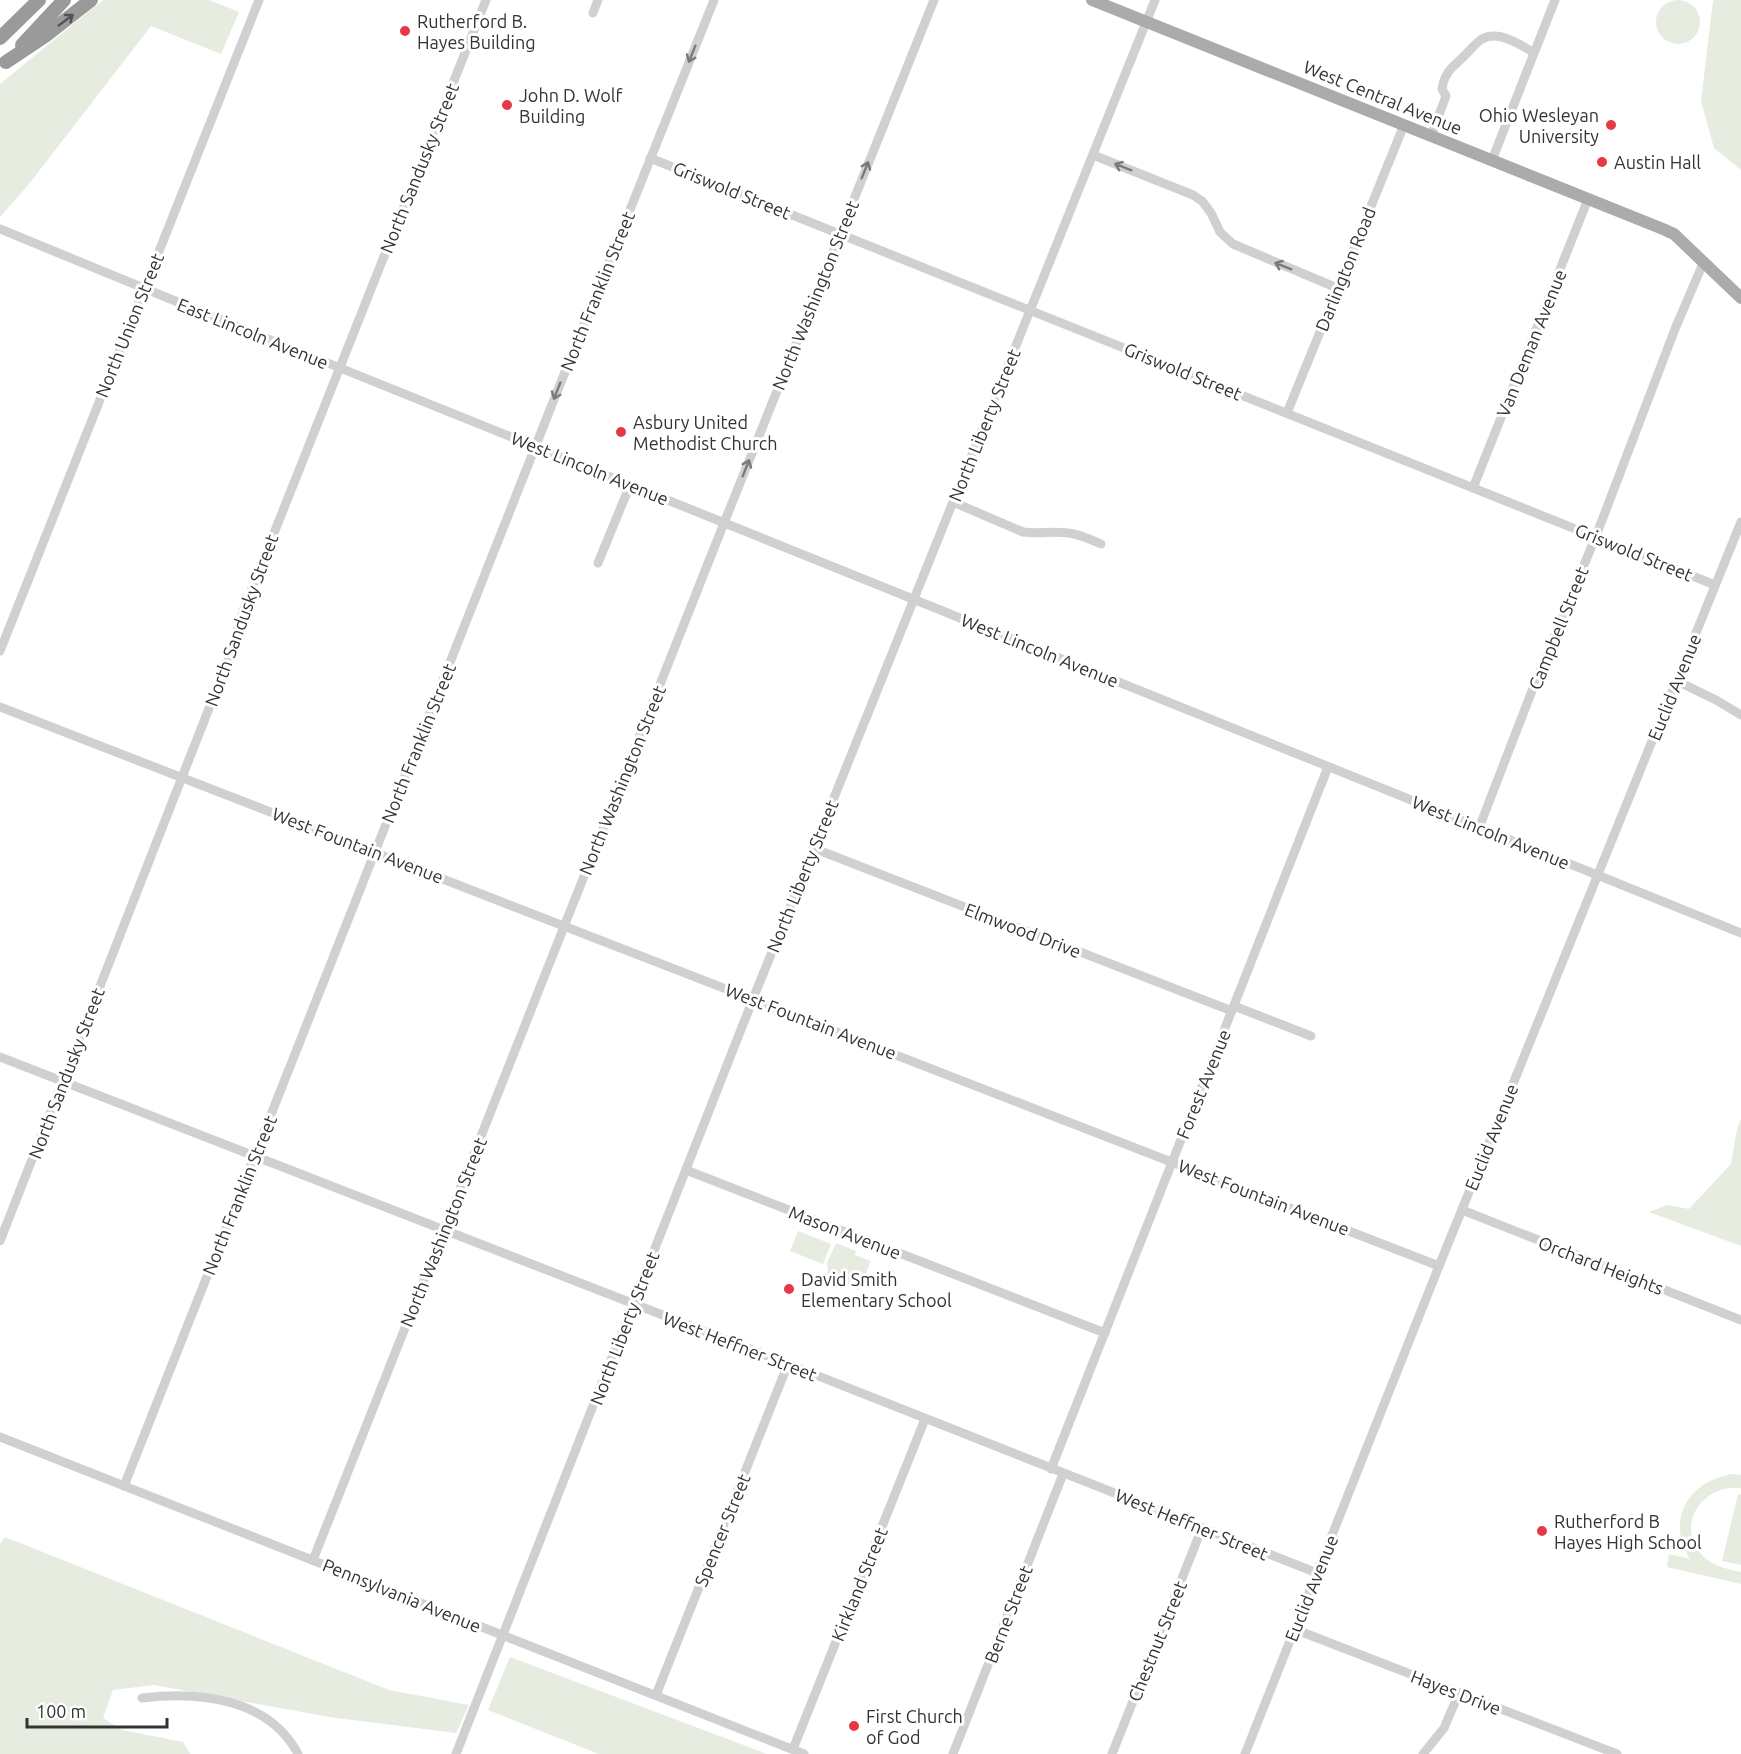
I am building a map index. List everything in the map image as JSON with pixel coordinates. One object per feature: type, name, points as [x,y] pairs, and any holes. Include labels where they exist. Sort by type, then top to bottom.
[{"type":"highway","points":[[3,65],[64,0]]},
{"type":"highway","points":[[3,65],[91,0]]},
{"type":"highway","points":[[0,38],[35,3]]},
{"type":"main road","name":"West Central Avenue","points":[[1092,0],[1674,234],[1741,298]]},
{"type":"street","name":"North Union Street","points":[[0,651],[258,0]]},
{"type":"street","name":"North Sandusky Street","points":[[0,1241],[228,660],[243,610],[486,0]]},
{"type":"street","points":[[593,13],[598,0]]},
{"type":"street","name":"North Franklin Street","points":[[124,1486],[714,0]]},
{"type":"street","name":"North Washington Street","points":[[313,1560],[934,0]]},
{"type":"street","name":"North Liberty Street","points":[[456,1754],[813,848],[1155,0]]},
{"type":"street","points":[[1492,160],[1555,0]]},
{"type":"street","points":[[1431,136],[1446,96],[1442,89],[1447,72],[1479,41],[1491,36],[1499,37],[1534,53]]},
{"type":"street","name":"Darlington Road","points":[[1287,413],[1404,125]]},
{"type":"street","points":[[1093,155],[1193,195],[1208,207],[1220,232],[1233,244],[1337,288]]},
{"type":"street","name":"Griswold Street","points":[[650,158],[1715,585]]},
{"type":"street","name":"Van Deman Avenue","points":[[1473,488],[1588,199]]},
{"type":"street","name":"East Lincoln Avenue","points":[[1,232],[339,367]]},
{"type":"street","name":"Campbell Street","points":[[1479,828],[1535,683],[1596,536],[1675,329],[1704,261]]},
{"type":"street","name":"West Lincoln Avenue","points":[[339,367],[1479,828],[1740,931]]},
{"type":"street","points":[[598,563],[630,485]]},
{"type":"street","points":[[953,502],[1023,532],[1067,533],[1101,544]]},
{"type":"street","name":"Euclid Avenue","points":[[1245,1754],[1439,1266],[1741,522]]},
{"type":"street","points":[[1677,681],[1741,715]]},
{"type":"street","name":"West Fountain Avenue","points":[[0,707],[1439,1266]]},
{"type":"street","name":"Forest Avenue","points":[[1052,1469],[1328,767]]},
{"type":"street","name":"Elmwood Drive","points":[[813,848],[1233,1009],[1311,1036]]},
{"type":"street","name":"West Heffner Street","points":[[0,1058],[788,1364],[1317,1574]]},
{"type":"street","name":"Mason Avenue","points":[[686,1170],[1105,1333]]},
{"type":"street","name":"Orchard Heights","points":[[1462,1210],[1741,1320]]},
{"type":"street","name":"Spencer Street","points":[[656,1695],[788,1364]]},
{"type":"street","name":"Kirkland Street","points":[[793,1749],[925,1419]]},
{"type":"street","name":"Pennsylvania Avenue","points":[[0,1437],[804,1754]]},
{"type":"street","name":"Berne Street","points":[[953,1754],[1063,1473]]},
{"type":"street","name":"Chestnut Street","points":[[1112,1754],[1202,1528]]},
{"type":"street","name":"Hayes Drive","points":[[1294,1629],[1617,1754]]},
{"type":"street","points":[[1423,1754],[1444,1728],[1459,1693]]},
{"type":"street","points":[[142,1698],[190,1695],[248,1708],[275,1724],[292,1743],[298,1754]]},
{"type":"shaded area","points":[[103,0],[209,0],[239,12],[221,54],[151,26],[29,184],[0,217],[0,84]]},
{"type":"shaded area","points":[[1678,0],[1694,6],[1700,22],[1694,38],[1678,44],[1662,38],[1656,22],[1662,6]]},
{"type":"shaded area","points":[[1713,0],[1741,0],[1741,170],[1714,148],[1701,101]]},
{"type":"shaded area","points":[[1741,1119],[1741,1246],[1649,1212],[1667,1205],[1689,1209],[1731,1164]]},
{"type":"shaded area","points":[[798,1231],[831,1244],[823,1264],[790,1251]]},
{"type":"shaded area","points":[[836,1243],[856,1251],[855,1255],[871,1261],[859,1290],[834,1281],[828,1275],[827,1263]]},
{"type":"shaded area","points":[[1733,1474],[1741,1475],[1741,1488],[1713,1493],[1695,1511],[1691,1523],[1696,1547],[1710,1562],[1741,1572],[1741,1584],[1667,1567],[1669,1554],[1690,1559],[1680,1530],[1681,1517],[1693,1493],[1704,1484]]},
{"type":"shaded area","points":[[1738,1494],[1741,1495],[1741,1565],[1722,1561]]},
{"type":"shaded area","points":[[5,1537],[389,1690],[469,1705],[456,1733],[329,1717],[154,1685],[113,1690],[103,1718],[122,1730],[183,1742],[190,1754],[0,1754],[0,1544]]},
{"type":"shaded area","points":[[510,1657],[767,1754],[599,1754],[488,1710]]},
{"type":"place","name":"Rutherford B. Hayes Building","points":[[405,31]]},
{"type":"place","name":"John D. Wolf Building","points":[[507,105]]},
{"type":"place","name":"Ohio Wesleyan University","points":[[1611,125]]},
{"type":"place","name":"Austin Hall","points":[[1602,162]]},
{"type":"place","name":"Asbury United Methodist Church","points":[[621,432]]},
{"type":"place","name":"David Smith Elementary School","points":[[789,1289]]},
{"type":"place","name":"Rutherford B Hayes High School","points":[[1542,1531]]},
{"type":"place","name":"First Church of God","points":[[854,1726]]}]
